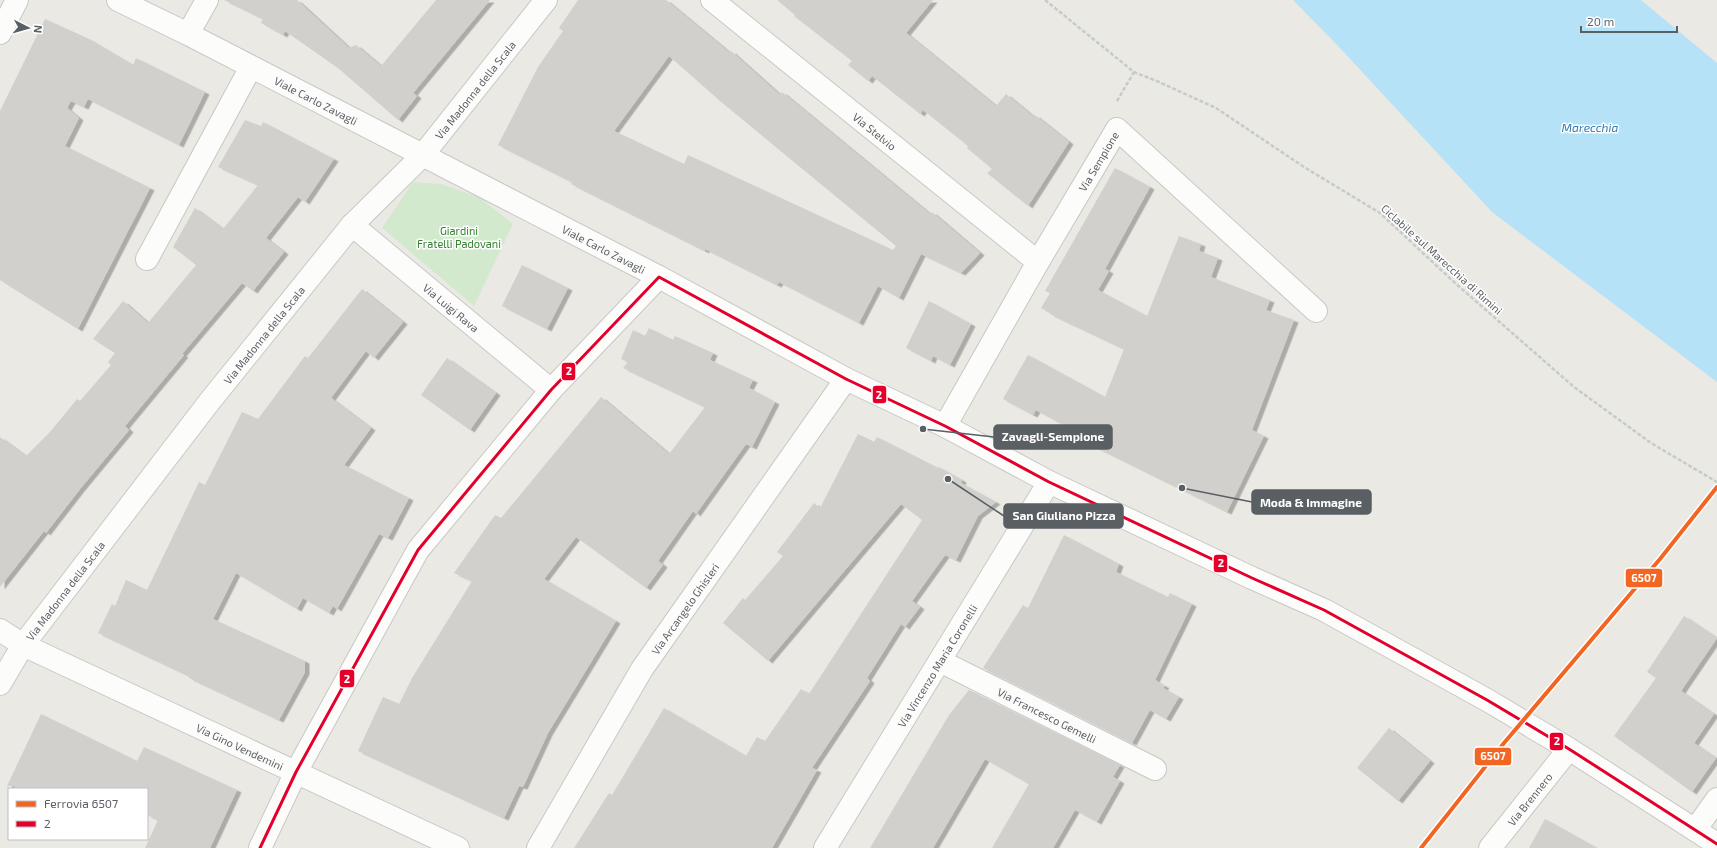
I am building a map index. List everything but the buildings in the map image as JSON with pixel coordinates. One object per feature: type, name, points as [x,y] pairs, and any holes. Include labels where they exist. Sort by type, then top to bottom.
[{"type":"street","points":[[0,33],[17,0]]},
{"type":"street","name":"Viale Carlo Zavagli","points":[[118,0],[188,34],[658,277],[846,379],[944,426],[1049,482],[1252,578],[1324,610],[1487,700],[1569,749],[1717,844]]},
{"type":"street","points":[[188,34],[206,0]]},
{"type":"street","name":"Via Madonna della Scala","points":[[0,684],[23,645],[210,401],[352,226],[422,156],[546,0]]},
{"type":"street","name":"Via Stelvio","points":[[712,0],[1038,262]]},
{"type":"street","points":[[147,259],[251,67]]},
{"type":"street","name":"Via Sempione","points":[[944,426],[1038,262],[1117,129],[1316,312]]},
{"type":"street","name":"Via Luigi Rava","points":[[352,226],[551,390]]},
{"type":"street","points":[[260,848],[296,772],[418,550],[551,390],[658,277]]},
{"type":"street","name":"Via Arcangelo Ghisleri","points":[[538,848],[642,669],[846,379]]},
{"type":"street","name":"Via Vincenzo Maria Coronelli","points":[[825,848],[1049,482]]},
{"type":"street","name":"Via Gino Vendemini","points":[[0,630],[23,645],[458,848]]},
{"type":"street","name":"Via Francesco Gemelli","points":[[940,661],[1155,769]]},
{"type":"street","name":"Via Brennero","points":[[1490,848],[1569,749]]},
{"type":"street","points":[[1695,830],[1717,799]]},
{"type":"path","name":"Ciclabile sul Marecchia di Rimini","points":[[1045,0],[1134,72],[1216,108],[1304,167],[1380,213],[1455,283],[1574,387],[1651,443],[1717,482]]},
{"type":"path","points":[[1114,106],[1134,72]]},
{"type":"green space","name":"Giardini Fratelli Padovani","points":[[413,182],[441,184],[479,197],[513,224],[474,306],[382,228]]},
{"type":"water","name":"Marecchia","points":[[1293,0],[1641,0],[1717,63],[1717,382],[1492,212],[1339,47]]},
{"type":"rail line","name":"6507","points":[[1421,848],[1504,743],[1660,559],[1717,487]]},
{"type":"transit line","name":"2","points":[[260,848],[296,772],[418,550],[551,390],[659,277],[846,379],[945,426],[1049,482],[1252,578],[1324,610],[1487,700],[1569,749],[1717,844]]},
{"type":"place","name":"Zavagli-Sempione","points":[[923,429]]},
{"type":"place","name":"San Giuliano Pizza","points":[[948,479]]},
{"type":"place","name":"Moda & Immagine","points":[[1182,488]]}]
